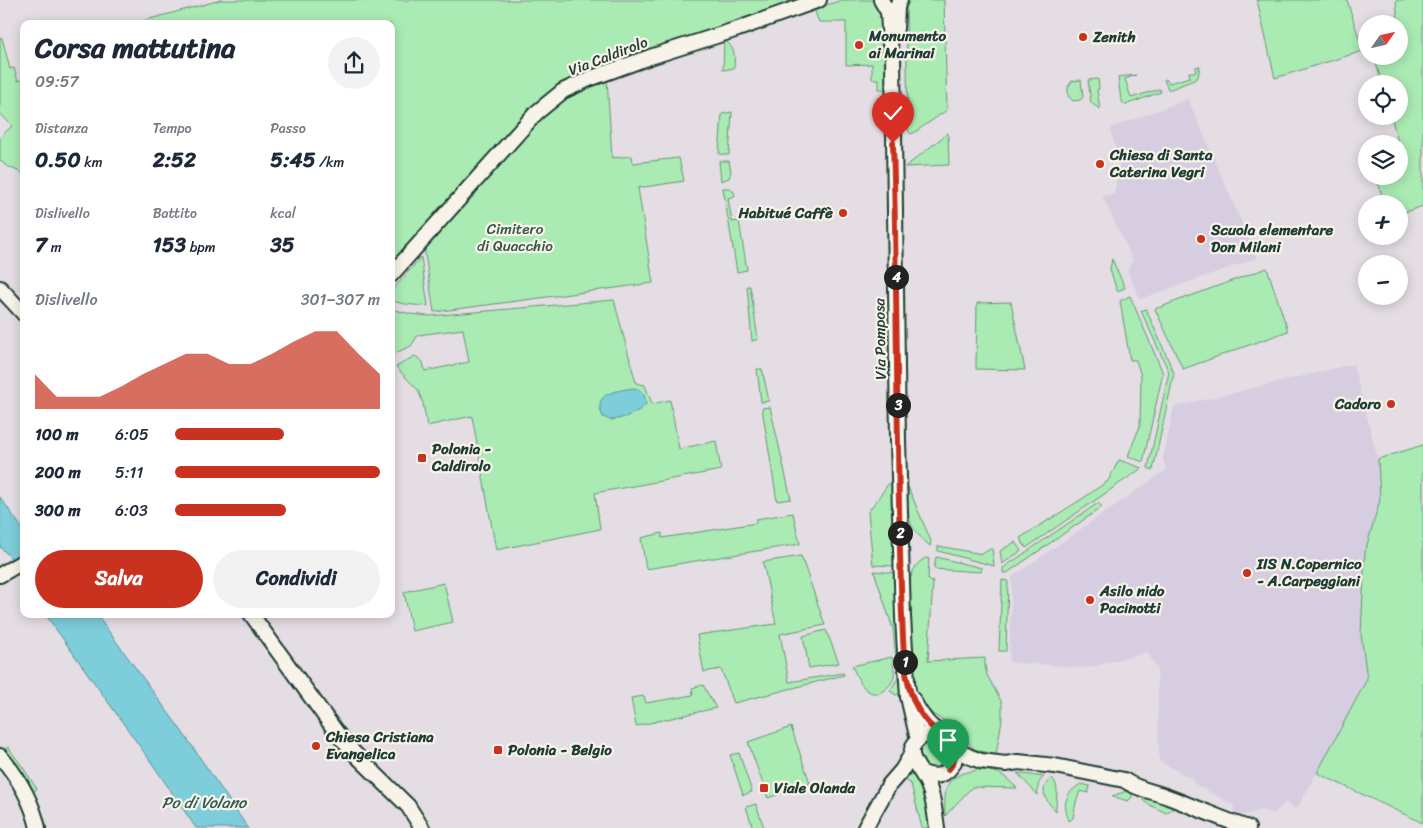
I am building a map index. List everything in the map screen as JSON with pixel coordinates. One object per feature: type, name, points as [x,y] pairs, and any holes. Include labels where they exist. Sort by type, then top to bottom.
[{"type":"main road","name":"Via Caldirolo","points":[[395,271],[536,113],[563,91],[589,79],[819,0]]},
{"type":"main road","name":"Via Pomposa","points":[[881,0],[888,12],[890,44],[893,57],[902,617],[909,705],[915,746],[914,763],[929,786],[936,822]]},
{"type":"main road","name":"Via Pomposa","points":[[893,57],[896,44],[897,7],[900,0]]},
{"type":"main road","points":[[0,288],[20,310]]},
{"type":"main road","points":[[0,575],[20,563]]},
{"type":"main road","points":[[254,618],[337,733],[353,752],[408,806],[422,828]]},
{"type":"main road","name":"Via Pomposa","points":[[907,680],[913,700],[919,711],[929,724],[948,739],[953,746],[955,757],[947,770],[938,796],[936,822]]},
{"type":"main road","points":[[865,828],[889,785],[897,776],[915,746],[928,734],[941,734]]},
{"type":"main road","points":[[953,746],[968,756],[981,761],[1006,764],[1018,762],[1057,771],[1124,780],[1133,787],[1166,796],[1248,828]]},
{"type":"main road","points":[[0,756],[21,784],[32,808],[38,828]]},
{"type":"main road","points":[[897,776],[920,771],[934,776],[966,763],[981,761]]},
{"type":"shaded area","points":[[1188,99],[1257,258],[1140,299],[1127,270],[1133,260],[1102,196],[1114,194],[1119,168],[1111,128]]},
{"type":"shaded area","name":"IIS N.Copernico - A.Carpeggiani","points":[[1353,364],[1378,459],[1380,500],[1365,552],[1361,634],[1367,679],[1297,809],[1285,803],[1273,814],[1262,810],[1240,816],[1235,813],[1233,805],[1192,782],[1193,779],[1159,761],[1157,668],[1147,652],[1087,668],[1009,662],[1012,577],[1166,470],[1163,459],[1174,407]]},
{"type":"green space","points":[[221,0],[801,0],[579,75],[545,96],[521,117],[395,259],[395,20],[146,20]]},
{"type":"green space","points":[[842,0],[876,0],[885,15],[887,89],[879,89],[879,79],[872,79],[872,64],[846,65],[846,22],[819,22],[814,9]]},
{"type":"green space","points":[[908,0],[944,0],[947,110],[911,134],[908,130],[906,5]]},
{"type":"green space","points":[[1257,0],[1347,0],[1358,35],[1358,53],[1275,78]]},
{"type":"green space","points":[[1396,0],[1423,0],[1423,206],[1408,211],[1408,195],[1382,195],[1379,185],[1408,185],[1408,135],[1396,135],[1393,125],[1408,125],[1408,75],[1379,75],[1377,65],[1408,65],[1408,15],[1397,15]]},
{"type":"green space","points":[[0,38],[2,38],[10,69],[14,68],[18,81],[20,80],[20,172],[5,165],[0,160],[0,137],[12,126],[0,113]]},
{"type":"green space","points":[[724,40],[732,49],[734,68],[723,70]]},
{"type":"green space","points":[[1200,66],[1198,77],[1194,80],[1168,89],[1164,80],[1166,79],[1169,83],[1190,77],[1189,72],[1196,72],[1196,67]]},
{"type":"green space","points":[[1136,75],[1125,79],[1131,98],[1160,89],[1161,92],[1125,105],[1121,100],[1118,77]]},
{"type":"green space","name":"Cimitero di Quacchio","points":[[607,79],[612,158],[632,156],[633,163],[679,158],[684,181],[638,188],[653,283],[434,312],[424,247],[548,111],[582,88]]},
{"type":"green space","points":[[1098,79],[1099,89],[1097,90],[1100,109],[1091,103],[1088,80]]},
{"type":"green space","points":[[1081,80],[1083,97],[1080,100],[1073,101],[1068,96],[1068,87],[1072,81]]},
{"type":"green space","points":[[732,112],[729,155],[719,154],[722,114]]},
{"type":"green space","points":[[948,133],[949,165],[905,167]]},
{"type":"green space","points":[[719,161],[729,161],[731,172],[729,178],[721,181]]},
{"type":"green space","points":[[723,188],[730,188],[734,192],[735,196],[728,198],[732,222],[739,221],[747,270],[737,272]]},
{"type":"green space","points":[[421,257],[428,306],[395,301],[395,287]]},
{"type":"green space","points":[[1112,259],[1125,288],[1117,291],[1110,269]]},
{"type":"green space","points":[[1267,268],[1288,331],[1183,369],[1155,309]]},
{"type":"green space","points":[[747,286],[750,286],[758,339],[752,341]]},
{"type":"green space","points":[[1130,296],[1163,373],[1143,462],[1128,456],[1140,426],[1141,376],[1136,360],[1130,360],[1120,301]]},
{"type":"green space","points":[[614,300],[636,383],[645,385],[652,404],[670,400],[679,449],[716,441],[721,470],[595,493],[600,529],[496,550],[472,416],[427,426],[423,403],[418,390],[396,367],[415,356],[423,362],[425,371],[469,362],[463,329],[418,335],[411,346],[395,353],[395,310],[429,316]]},
{"type":"green space","points":[[1011,302],[1025,370],[976,369],[977,303]]},
{"type":"green space","points":[[1146,309],[1174,373],[1153,470],[1148,468],[1169,372],[1141,311]]},
{"type":"green space","points":[[757,369],[762,369],[769,401],[761,402]]},
{"type":"green space","points":[[770,407],[791,499],[777,501],[762,408]]},
{"type":"green space","points":[[1423,445],[1423,823],[1317,773],[1367,679],[1361,634],[1365,552],[1380,500],[1378,459]]},
{"type":"green space","points":[[891,448],[894,448],[895,566],[873,565],[868,512],[892,479]]},
{"type":"green space","points":[[1119,460],[1142,468],[1026,548],[1020,538],[1108,481]]},
{"type":"green space","points":[[908,487],[931,541],[930,546],[912,526],[908,513]]},
{"type":"green space","points":[[1098,503],[1102,507],[1007,573],[1003,573],[1003,568]]},
{"type":"green space","points":[[793,513],[800,544],[646,569],[641,538],[662,533],[662,538],[756,523],[756,519]]},
{"type":"green space","points":[[1015,542],[1021,551],[1002,564],[1000,551]]},
{"type":"green space","points":[[938,546],[982,554],[992,548],[994,566],[938,551]]},
{"type":"green space","points":[[801,556],[825,625],[780,634],[789,682],[843,673],[844,675],[734,703],[721,669],[704,672],[697,635],[776,624],[763,562]]},
{"type":"green space","points":[[936,557],[982,568],[981,572],[934,569]]},
{"type":"green space","points":[[926,558],[929,559],[928,579],[933,582],[928,661],[985,658],[987,675],[1002,703],[1002,719],[996,755],[974,749],[957,729],[934,715],[921,702],[915,684],[908,589],[911,575],[918,563]]},
{"type":"green space","points":[[874,571],[896,573],[901,693],[896,695],[890,691],[898,678],[893,629]]},
{"type":"green space","points":[[1002,580],[1008,581],[1006,651],[999,651]]},
{"type":"green space","points":[[444,583],[453,622],[412,631],[404,592]]},
{"type":"green space","points":[[826,630],[839,663],[809,668],[803,636]]},
{"type":"green space","points":[[892,657],[894,675],[891,684],[885,690],[877,693],[867,690],[852,666]]},
{"type":"green space","points":[[703,685],[716,708],[636,726],[631,698],[644,696],[646,703],[693,695],[692,688]]},
{"type":"green space","points":[[791,727],[810,783],[768,798],[748,742]]},
{"type":"green space","points":[[934,739],[940,740],[948,748],[948,760],[940,768],[934,769],[928,768],[920,760],[919,754],[920,748],[928,740]]},
{"type":"green space","points":[[8,747],[37,789],[33,792],[4,750]]},
{"type":"green space","points":[[739,753],[752,792],[743,795],[730,755]]},
{"type":"green space","points":[[979,770],[1000,774],[1017,788],[972,787],[945,816],[945,796],[949,783],[959,775]]},
{"type":"green space","points":[[1017,773],[1044,777],[1038,785],[1038,795]]},
{"type":"green space","points":[[912,774],[922,779],[933,828],[922,828],[911,784],[904,779]]},
{"type":"green space","points":[[1052,778],[1057,789],[1056,811],[1046,799],[1044,791],[1047,782]]},
{"type":"green space","points":[[1081,784],[1090,786],[1088,793],[1080,791],[1073,818],[1069,821],[1066,800],[1071,791]]},
{"type":"green space","points":[[1127,791],[1132,793],[1132,797],[1128,801],[1112,796]]},
{"type":"green space","points":[[1145,795],[1233,828],[1223,828],[1174,808],[1166,813],[1146,803],[1142,797]]},
{"type":"green space","points":[[756,804],[764,828],[753,828],[746,807]]},
{"type":"water","points":[[633,388],[641,391],[644,395],[646,404],[643,407],[635,413],[619,419],[610,420],[603,417],[600,403],[603,398],[613,392]]},
{"type":"water","points":[[0,497],[20,525],[20,573],[9,556],[0,547]]},
{"type":"water","name":"Po di Volano","points":[[48,618],[99,618],[181,730],[248,828],[196,828]]},
{"type":"place","name":"Zenith","points":[[1083,37]]},
{"type":"place","name":"Monumento ai Marinai","points":[[859,45]]},
{"type":"place","name":"Chiesa di Santa Caterina Vegri","points":[[1100,164]]},
{"type":"place","name":"Habitué Caffè","points":[[843,213]]},
{"type":"place","name":"Scuola elementare Don Milani","points":[[1201,239]]},
{"type":"place","name":"Cadoro","points":[[1391,404]]},
{"type":"place","name":"Polonia - Caldirolo","points":[[422,458]]},
{"type":"place","name":"IIS N.Copernico - A.Carpeggiani","points":[[1247,573]]},
{"type":"place","name":"Asilo nido Pacinotti","points":[[1090,600]]},
{"type":"place","name":"Chiesa Cristiana Evangelica","points":[[316,746]]},
{"type":"place","name":"Polonia - Belgio","points":[[498,750]]},
{"type":"place","name":"Viale Olanda","points":[[764,788]]},
{"type":"route","points":[[893,143],[902,617],[907,680],[913,700],[921,715],[946,737],[953,746],[955,757],[948,770]]}]
